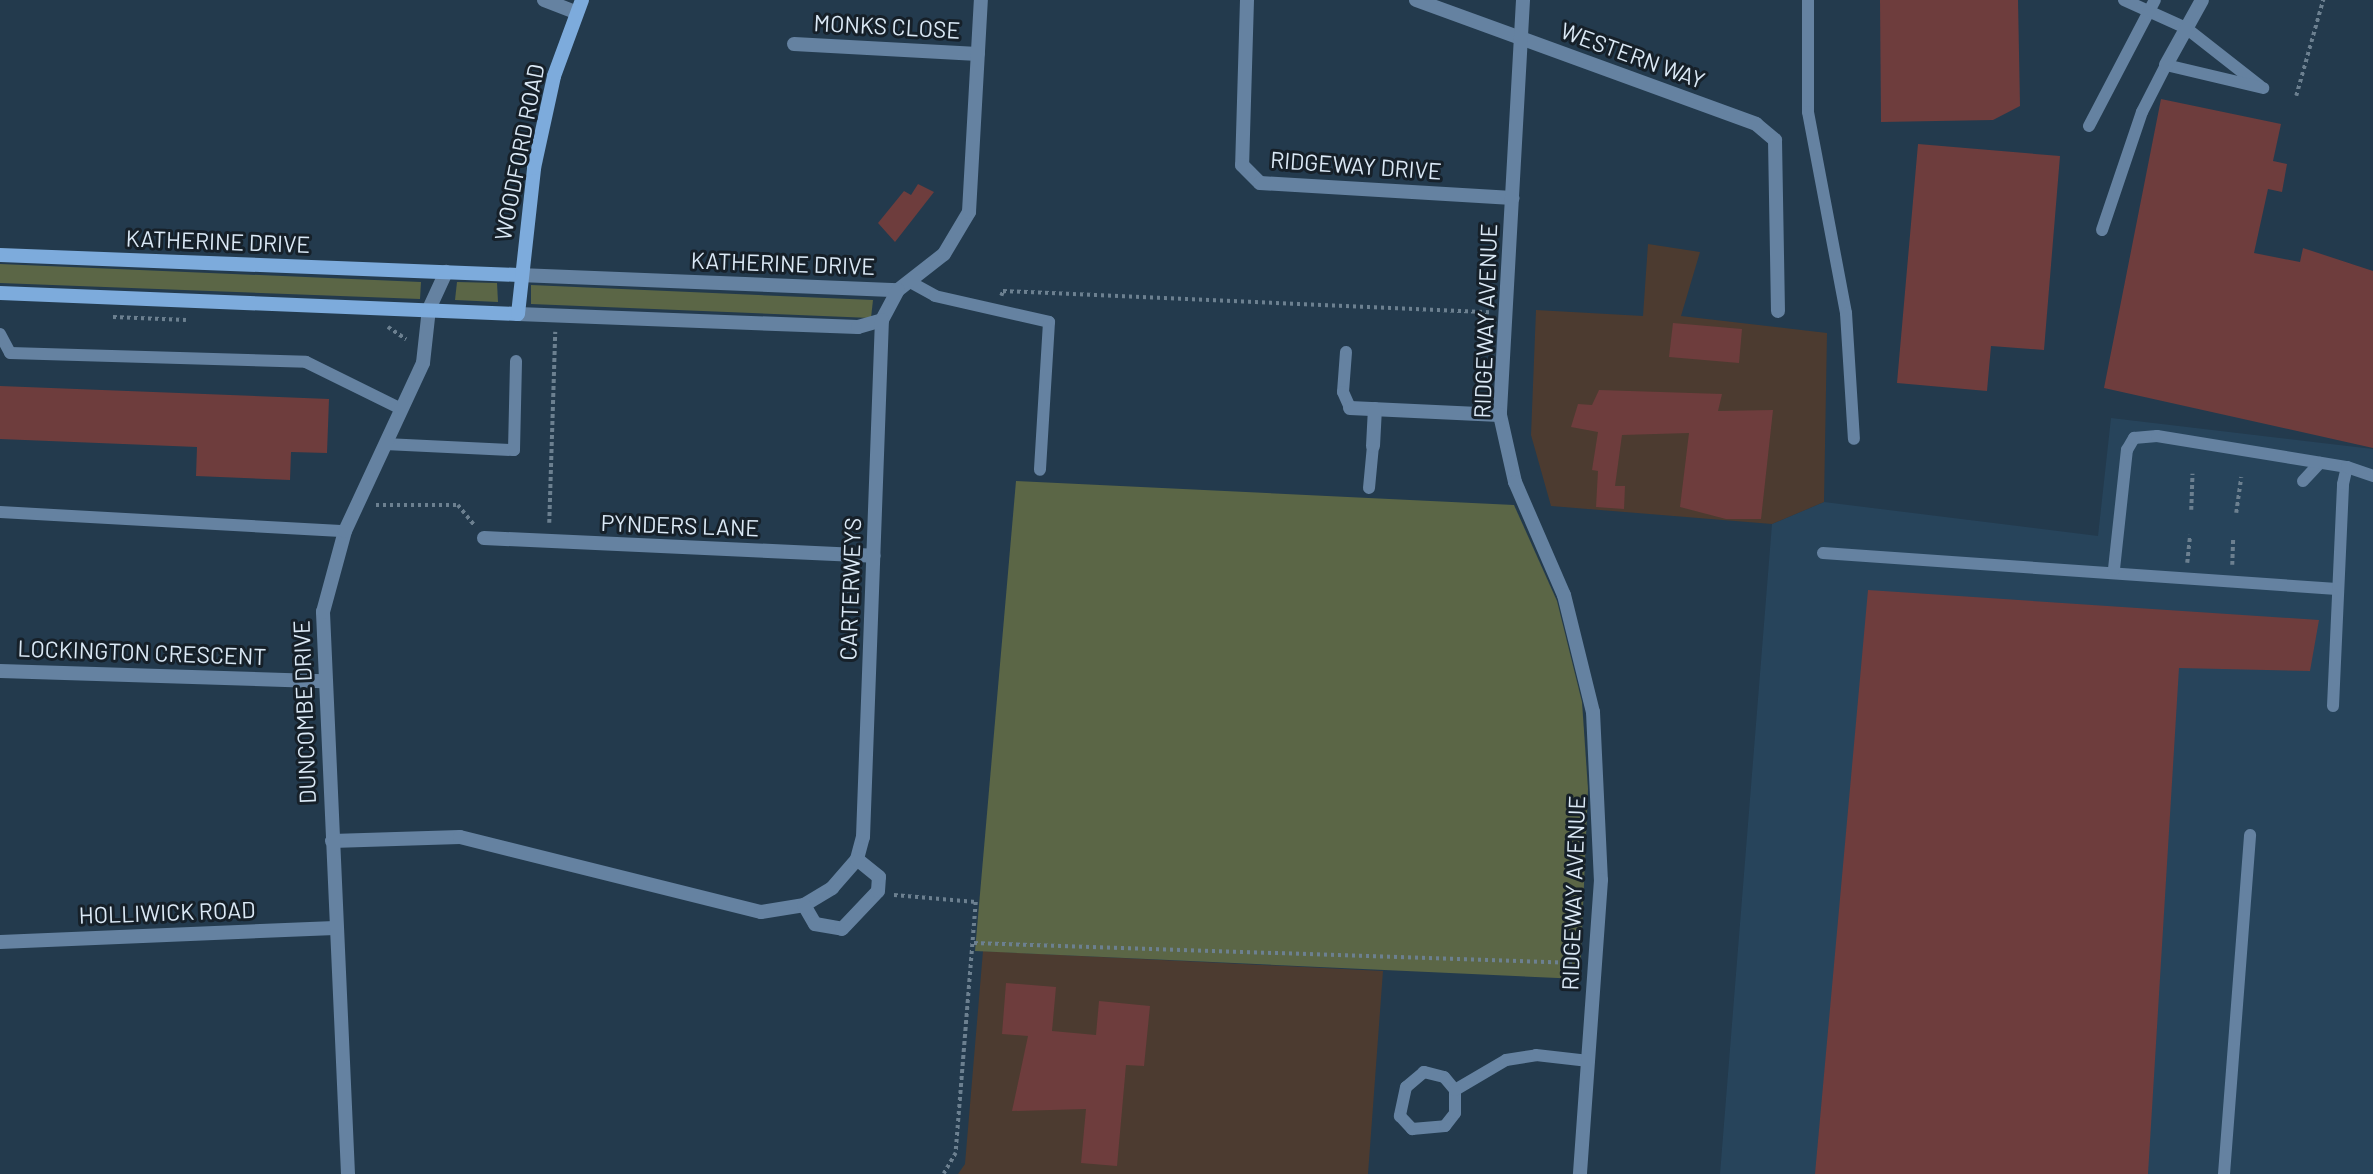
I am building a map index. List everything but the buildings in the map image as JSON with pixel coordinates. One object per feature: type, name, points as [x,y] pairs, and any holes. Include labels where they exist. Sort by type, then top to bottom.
[{"type":"street","points":[[544,0],[579,6]]},
{"type":"street","points":[[898,290],[912,283],[944,254],[969,212],[981,0]]},
{"type":"street","name":"RIDGEWAY DRIVE","points":[[1247,0],[1241,165],[1260,183],[1513,198]]},
{"type":"street","name":"WESTERN WAY","points":[[1416,0],[1756,124],[1775,140],[1780,158],[1778,311]]},
{"type":"street","name":"RIDGEWAY AVENUE","points":[[1523,0],[1500,415],[1515,482],[1564,595],[1593,712],[1601,791],[1590,1061],[1580,1174]]},
{"type":"street","points":[[2166,65],[2202,0]]},
{"type":"street","name":"WOODFORD ROAD","points":[[519,275],[554,76],[579,6]]},
{"type":"street","name":"MONKS CLOSE","points":[[794,44],[978,54]]},
{"type":"street","name":"KATHERINE DRIVE","points":[[0,255],[898,290],[882,320]]},
{"type":"street","name":"DUNCOMBE DRIVE","points":[[348,1174],[323,612],[345,531],[423,363],[429,309],[446,272]]},
{"type":"street","points":[[518,314],[519,275]]},
{"type":"street","points":[[0,293],[858,327],[882,320]]},
{"type":"street","name":"CARTERWEYS","points":[[857,859],[874,556],[882,320]]},
{"type":"street","points":[[1350,408],[1500,415]]},
{"type":"street","points":[[1373,446],[1375,409]]},
{"type":"street","name":"PYNDERS LANE","points":[[484,538],[874,556]]},
{"type":"street","name":"LOCKINGTON CRESCENT","points":[[0,671],[324,681]]},
{"type":"street","points":[[332,841],[460,837],[761,912],[804,905],[832,888],[857,859],[879,877],[878,891],[842,929],[830,931],[815,924],[804,905]]},
{"type":"street","name":"HOLLIWICK ROAD","points":[[0,942],[335,928]]},
{"type":"lane","points":[[1808,0],[1808,112],[1846,313],[1854,439]]},
{"type":"lane","points":[[2102,230],[2142,112],[2166,65],[2263,88],[2186,28],[2152,6],[2124,0]]},
{"type":"lane","points":[[2089,126],[2152,6]]},
{"type":"lane","points":[[912,283],[935,296],[1049,322],[1040,470]]},
{"type":"lane","points":[[0,334],[5,353],[306,362],[401,409]]},
{"type":"lane","points":[[1346,352],[1343,392],[1350,408]]},
{"type":"lane","points":[[385,444],[514,450],[516,361]]},
{"type":"lane","points":[[2114,569],[2127,450],[2134,438],[2157,436],[2347,467],[2373,476]]},
{"type":"lane","points":[[1369,488],[1373,446]]},
{"type":"lane","points":[[2303,481],[2320,463]]},
{"type":"lane","points":[[2333,706],[2337,589],[2347,467]]},
{"type":"lane","points":[[0,512],[345,531]]},
{"type":"lane","points":[[1823,553],[2114,569],[2337,589]]},
{"type":"lane","points":[[2224,1174],[2250,835]]},
{"type":"lane","points":[[1455,1090],[1506,1060],[1536,1055],[1590,1061]]},
{"type":"lane","points":[[1424,1072],[1444,1077],[1455,1090],[1455,1113],[1445,1126],[1412,1129],[1400,1116],[1406,1087],[1424,1072]]},
{"type":"path","points":[[2296,96],[2323,0]]},
{"type":"path","points":[[997,308],[1003,291],[1506,313]]},
{"type":"path","points":[[109,316],[202,319]]},
{"type":"path","points":[[378,323],[406,335],[407,346]]},
{"type":"path","points":[[548,543],[555,326]]},
{"type":"path","points":[[2191,510],[2192,474]]},
{"type":"path","points":[[2236,513],[2241,477]]},
{"type":"path","points":[[357,505],[458,505],[484,538]]},
{"type":"path","points":[[2186,565],[2190,535]]},
{"type":"path","points":[[2231,571],[2233,539]]},
{"type":"path","points":[[878,891],[976,902],[956,1153],[944,1174]]},
{"type":"path","points":[[974,943],[1593,963]]},
{"type":"shaded area","points":[[1648,244],[1700,252],[1681,316],[1827,333],[1824,502],[1772,524],[1551,506],[1531,435],[1536,310],[1643,316]]},
{"type":"shaded area","points":[[2111,418],[2373,449],[2373,1174],[1720,1174],[1772,524],[1824,502],[2098,536]]},
{"type":"shaded area","points":[[983,951],[1383,971],[1368,1174],[958,1174],[965,1164]]},
{"type":"green space","points":[[0,264],[421,282],[420,299],[0,283]]},
{"type":"green space","points":[[457,282],[497,283],[498,302],[455,300]]},
{"type":"green space","points":[[531,285],[873,300],[871,318],[531,304]]},
{"type":"green space","points":[[1016,481],[1514,505],[1557,601],[1582,702],[1588,789],[1580,979],[975,951]]}]
